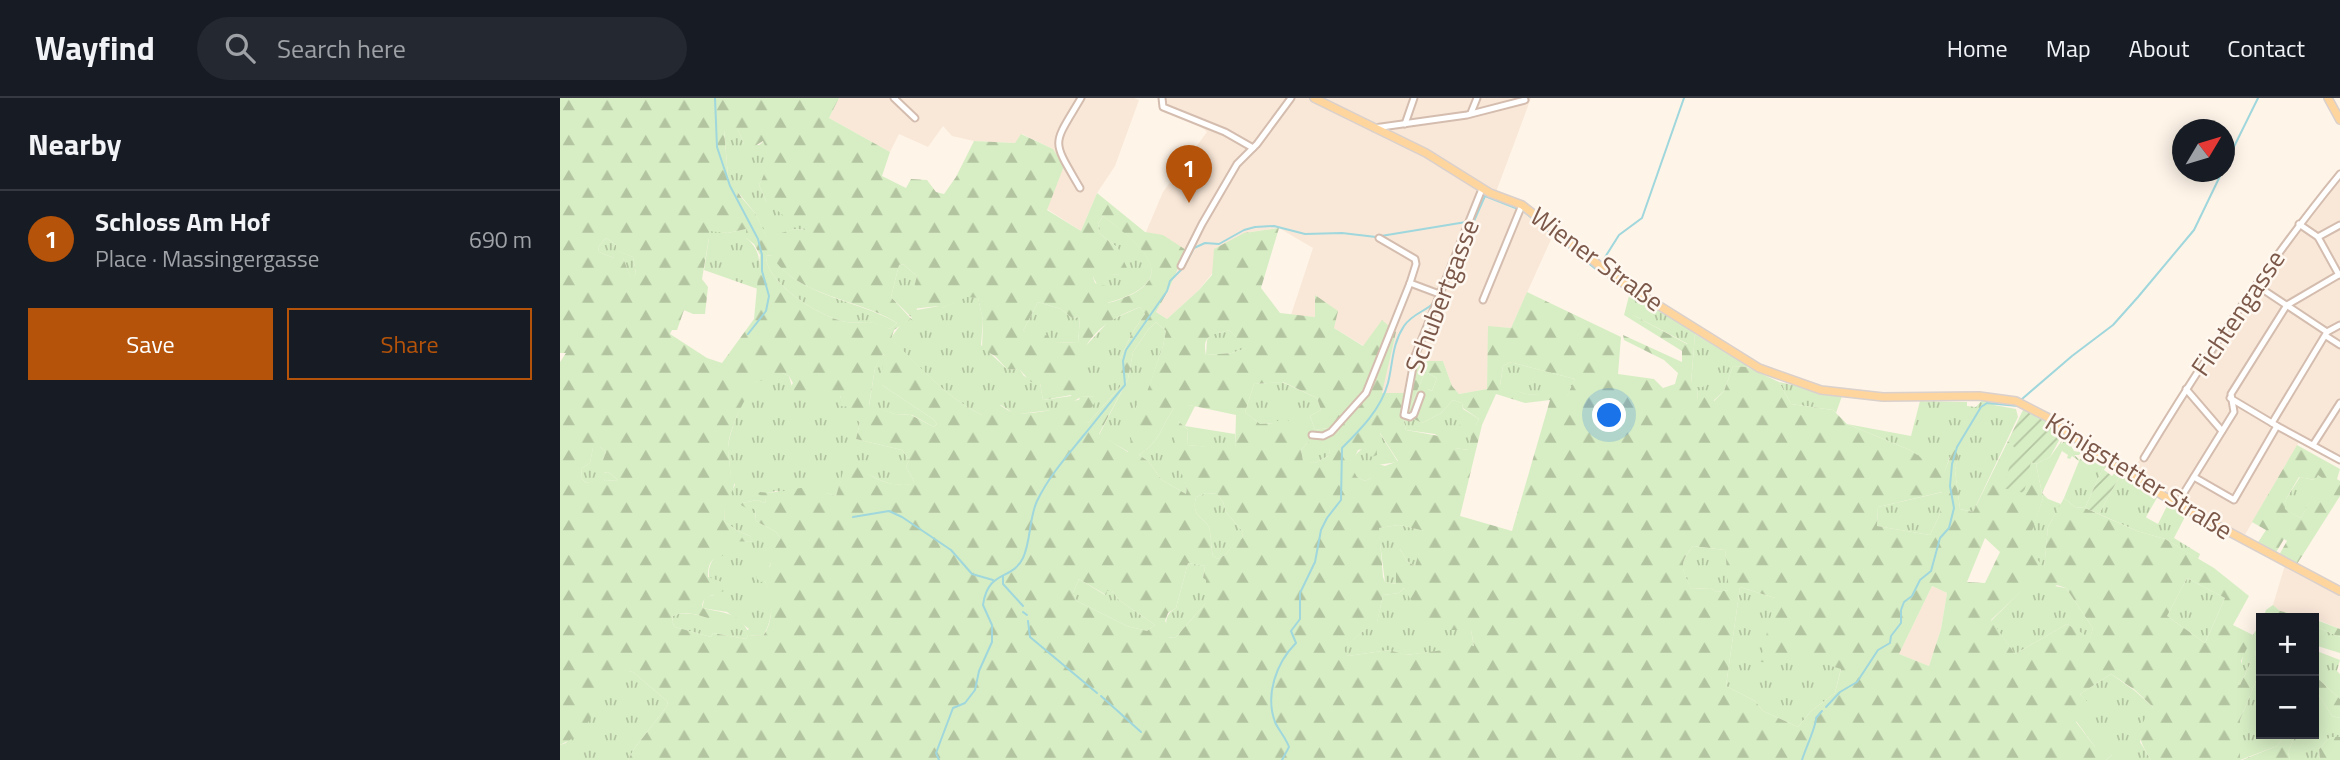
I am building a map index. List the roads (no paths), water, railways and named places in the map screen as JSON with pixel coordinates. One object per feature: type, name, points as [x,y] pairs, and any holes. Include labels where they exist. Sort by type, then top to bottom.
[{"type":"main road","name":"Wiener Straße","points":[[1314,98],[1426,153],[1490,193],[1521,208],[1628,287],[1755,366],[1792,382],[1821,390],[1883,397],[1928,397]]},
{"type":"main road","points":[[2328,98],[2340,120]]},
{"type":"main road","name":"Königstetter Straße","points":[[1928,397],[1993,397],[2026,405],[2067,430],[2111,464],[2177,505],[2340,591]]},
{"type":"street","points":[[894,98],[915,118]]},
{"type":"street","points":[[1080,188],[1059,153],[1057,139],[1081,98]]},
{"type":"street","points":[[1161,98],[1163,107],[1233,136],[1253,148]]},
{"type":"street","points":[[1181,266],[1237,164],[1253,148],[1291,98]]},
{"type":"street","points":[[1405,124],[1414,98]]},
{"type":"street","points":[[1471,113],[1477,98]]},
{"type":"street","points":[[1374,128],[1471,113],[1525,100]]},
{"type":"street","name":"Fichtengasse","points":[[2144,458],[2186,389],[2256,285],[2299,224],[2340,174]]},
{"type":"street","name":"Schubertgasse","points":[[1421,394],[1414,414],[1410,417],[1404,415],[1415,356],[1482,188]]},
{"type":"street","points":[[1483,300],[1521,208]]},
{"type":"street","points":[[2177,505],[2234,412],[2230,398],[2287,305],[2339,274],[2318,237],[2299,224]]},
{"type":"street","points":[[2318,237],[2340,225]]},
{"type":"street","points":[[1312,435],[1323,436],[1331,432],[1368,390],[1410,283],[1415,260],[1379,238]]},
{"type":"street","points":[[1410,283],[1440,294]]},
{"type":"street","points":[[2256,285],[2340,345]]},
{"type":"street","points":[[2194,477],[2234,500],[2326,334],[2340,325]]},
{"type":"street","points":[[2186,389],[2222,431]]},
{"type":"street","points":[[2230,398],[2340,460]]},
{"type":"street","points":[[2313,446],[2340,403]]},
{"type":"waterway","points":[[715,98],[717,147],[730,186],[758,239],[762,271],[769,296],[766,311],[748,334]]},
{"type":"waterway","points":[[1602,262],[1619,235],[1642,218],[1684,98]]},
{"type":"waterway","points":[[2235,145],[2258,98]]},
{"type":"waterway","points":[[2022,399],[2113,325],[2194,230],[2217,182]]},
{"type":"waterway","points":[[1471,221],[1474,221],[1485,196],[1523,211],[1597,270],[1599,266]]},
{"type":"waterway","points":[[1381,236],[1466,222]]},
{"type":"waterway","points":[[939,760],[936,753],[953,708],[965,703],[975,690],[979,671],[992,642],[992,625],[983,605],[986,594],[995,580],[1013,570],[1023,558],[1034,508],[1042,492],[1125,385],[1123,361],[1126,350],[1167,291],[1170,281],[1184,267],[1194,248],[1205,243],[1219,244],[1255,227],[1274,226],[1305,234],[1342,233],[1376,237]]},
{"type":"waterway","points":[[1282,760],[1289,747],[1272,712],[1272,690],[1283,660],[1296,643],[1291,631],[1300,619],[1300,593],[1315,562],[1321,530],[1341,500],[1342,448],[1363,426],[1381,401],[1388,383],[1397,340],[1404,326],[1434,303]]},
{"type":"waterway","points":[[1826,707],[1840,692],[1857,682],[1878,650],[1890,643],[1891,636],[1901,623],[1904,602],[1912,596],[1920,580],[1931,571],[1940,538],[1949,528],[1954,508],[1950,486],[1957,447],[1981,407],[1987,403],[2018,406]]},
{"type":"waterway","points":[[853,517],[889,511],[951,550],[972,574],[993,580]]},
{"type":"waterway","points":[[1003,576],[1003,584],[1023,606]]},
{"type":"waterway","points":[[1023,612],[1027,615]]},
{"type":"waterway","points":[[1028,621],[1030,637],[1097,693]]},
{"type":"waterway","points":[[1101,696],[1141,732]]},
{"type":"waterway","points":[[1802,760],[1816,718],[1822,711]]},
{"type":"place","name":"Schloss Am Hof","points":[[1189,203]]}]
